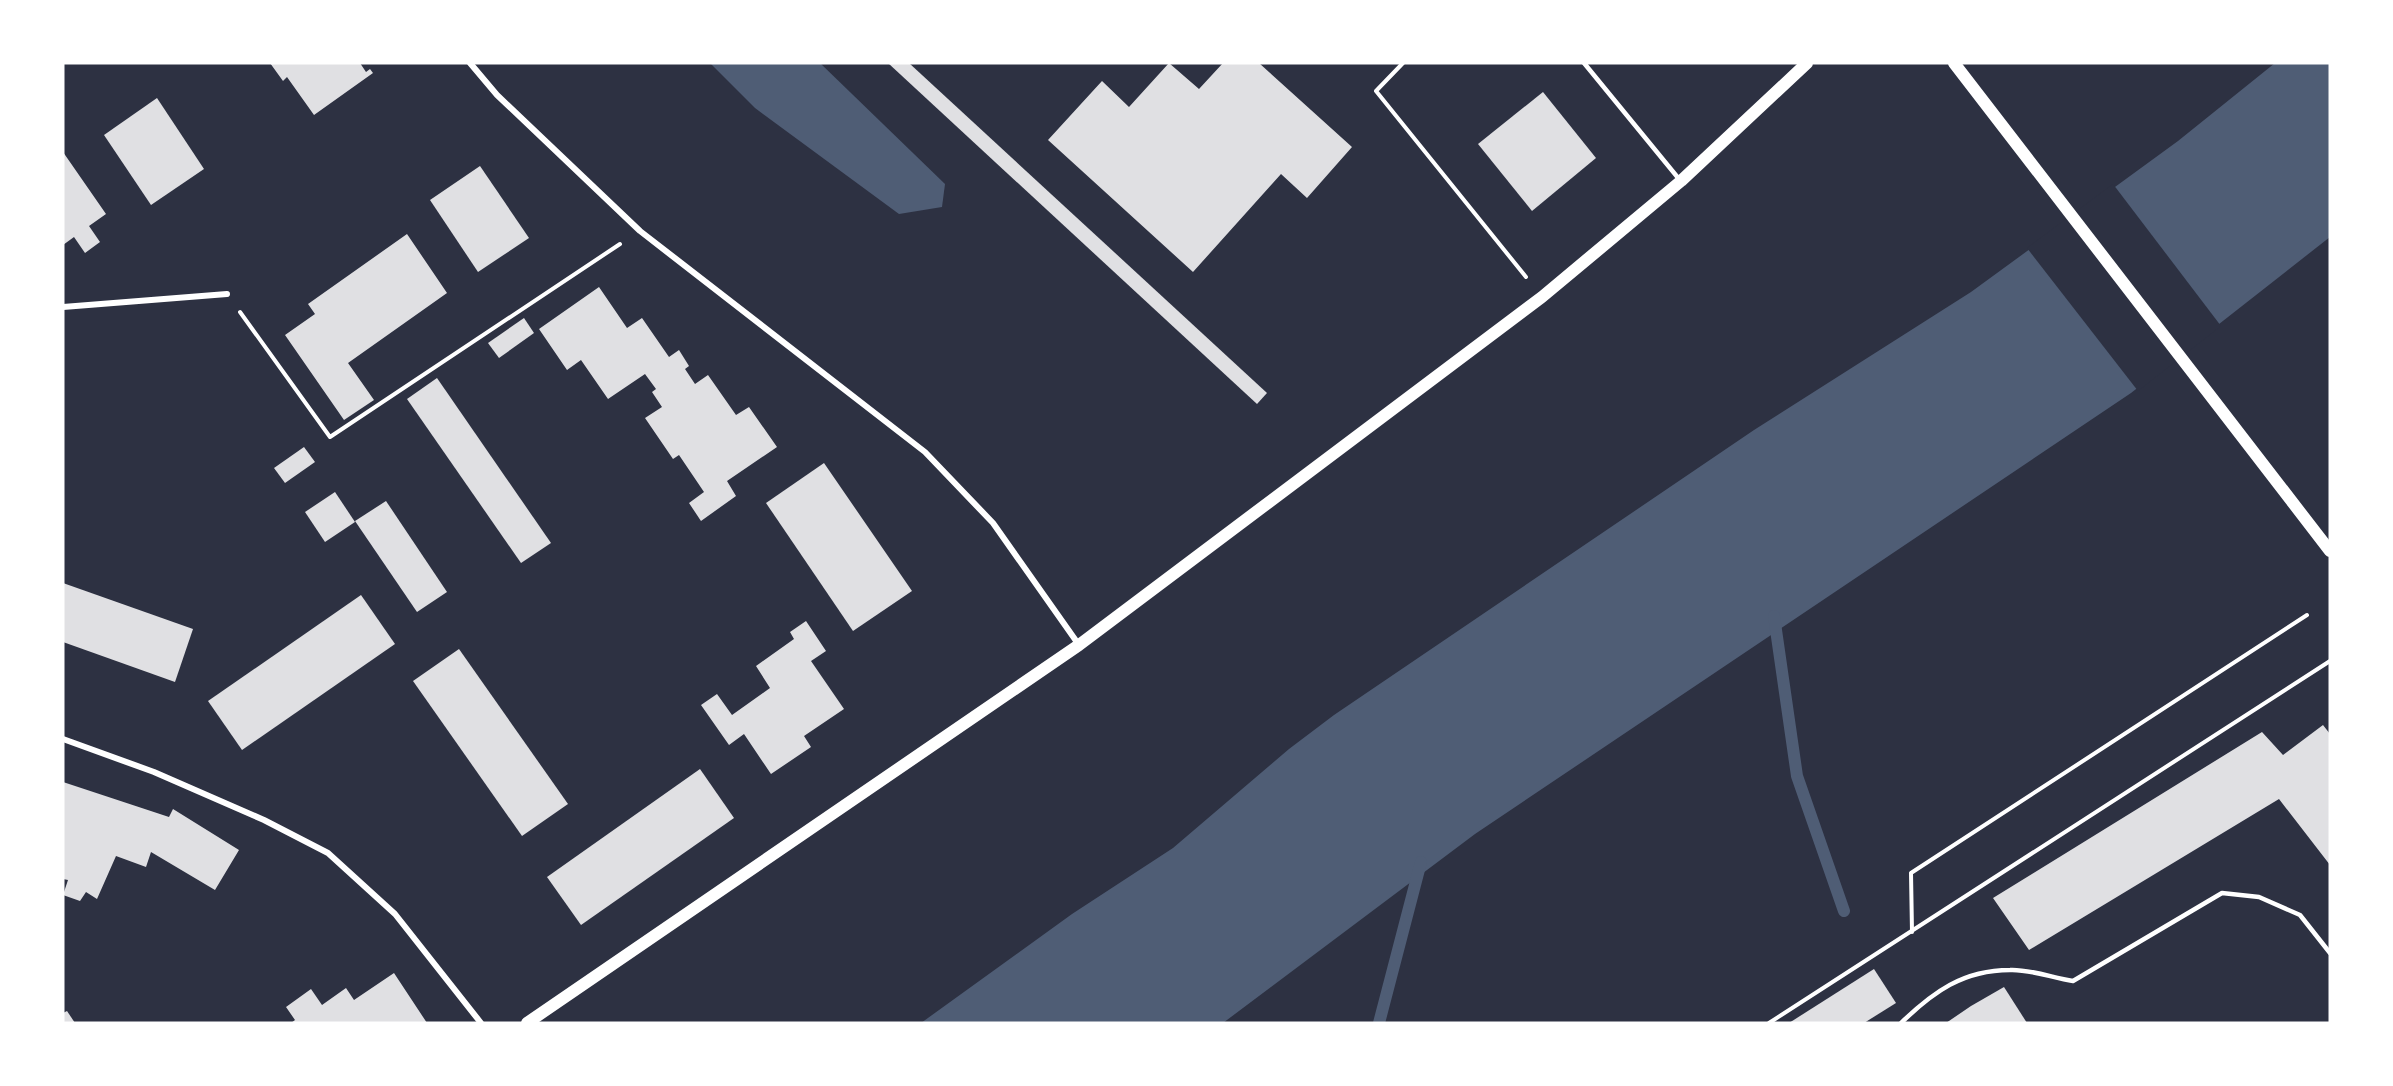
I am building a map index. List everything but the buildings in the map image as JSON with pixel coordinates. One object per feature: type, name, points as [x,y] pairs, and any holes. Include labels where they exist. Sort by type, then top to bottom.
[{"type":"main road","points":[[527,1023],[1079,645],[1542,297],[1681,181],[1807,63]]},
{"type":"main road","points":[[1954,63],[2330,550]]},
{"type":"street","points":[[470,63],[497,95],[640,231],[925,452],[993,523],[1079,645]]},
{"type":"street","points":[[63,307],[227,294]]},
{"type":"street","points":[[63,739],[154,772],[264,820],[328,853],[395,914],[481,1023]]},
{"type":"lane","points":[[1584,63],[1681,181]]},
{"type":"lane","points":[[1901,1023],[1925,1000],[1971,974],[2011,970],[2073,981],[2222,892],[2259,897],[2300,915],[2330,953]]},
{"type":"path","points":[[1403,63],[1376,91],[1542,297]]},
{"type":"path","points":[[227,294],[330,437],[640,231]]},
{"type":"path","points":[[1912,932],[1911,873],[2307,615]]},
{"type":"path","points":[[1769,1023],[2330,661]]},
{"type":"water","points":[[710,63],[820,63],[945,184],[942,207],[899,214],[755,108]]},
{"type":"water","points":[[2275,63],[2330,63],[2330,237],[2131,393],[1475,834],[1223,1023],[921,1023],[1072,914],[1173,848],[1289,749],[1334,715],[1754,430],[1971,292],[2178,141]]},
{"type":"pier","points":[[2113,184],[2221,326],[2138,391],[2027,248]]},
{"type":"waterway","points":[[1774,616],[1797,776],[1844,911]]},
{"type":"waterway","points":[[1379,1023],[1421,862]]}]
